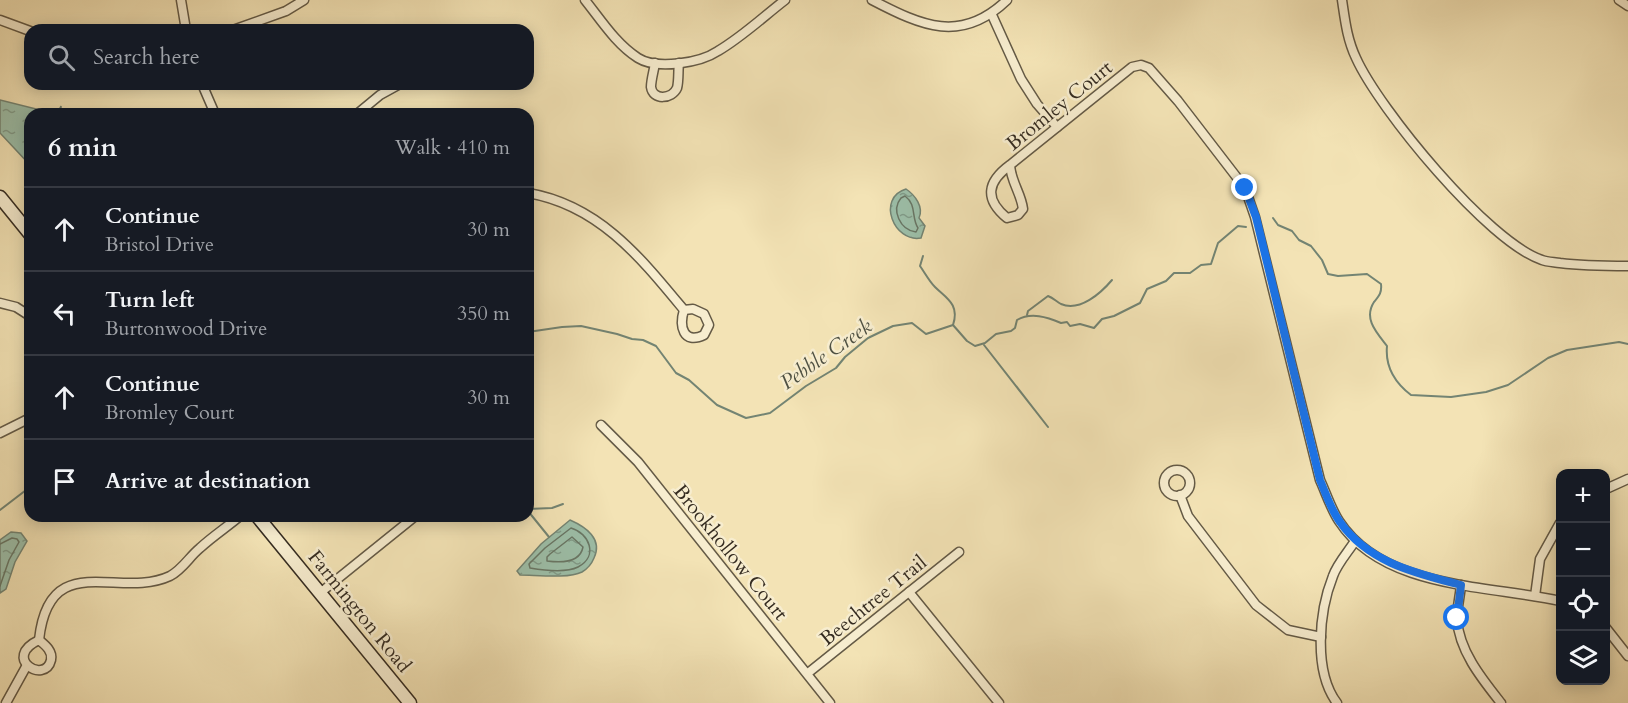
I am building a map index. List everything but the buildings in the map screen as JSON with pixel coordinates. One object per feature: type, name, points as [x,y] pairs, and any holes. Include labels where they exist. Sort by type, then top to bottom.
[{"type":"street","points":[[181,0],[185,24]]},
{"type":"street","points":[[250,24],[286,11],[304,0]]},
{"type":"street","points":[[585,0],[626,49],[640,60],[655,63],[689,62],[717,52],[784,0]]},
{"type":"street","points":[[872,0],[909,19],[926,24],[962,26],[992,15],[1007,0]]},
{"type":"street","points":[[1342,0],[1347,32],[1366,79],[1399,125],[1479,216],[1511,242],[1542,260],[1588,267],[1628,266]]},
{"type":"street","points":[[1619,0],[1628,6]]},
{"type":"street","points":[[992,15],[1021,78],[1037,104],[1057,126]]},
{"type":"street","points":[[0,20],[24,28]]},
{"type":"street","points":[[655,63],[651,89],[655,95],[663,98],[669,96],[677,87],[679,63]]},
{"type":"street","name":"Bromley Court","points":[[1010,165],[1014,186],[1022,197],[1023,209],[1018,215],[1007,218],[993,205],[991,189],[997,176],[1010,165],[1057,126],[1132,67],[1146,66],[1178,101],[1245,188],[1258,225],[1320,480],[1339,521],[1355,541]]},
{"type":"street","points":[[205,90],[212,108]]},
{"type":"street","points":[[364,108],[389,90]]},
{"type":"street","points":[[534,194],[557,200],[578,210],[616,234],[684,310]]},
{"type":"street","points":[[0,197],[24,227]]},
{"type":"street","points":[[0,303],[16,306],[24,312]]},
{"type":"street","points":[[0,433],[24,421]]},
{"type":"street","name":"Brookhollow Court","points":[[601,425],[638,462],[830,703]]},
{"type":"street","points":[[1610,487],[1628,479]]},
{"type":"street","points":[[1180,495],[1188,516],[1256,605],[1288,630],[1321,637]]},
{"type":"street","points":[[39,640],[24,653],[24,662],[39,671],[50,663],[51,659],[49,650],[39,640],[40,624],[54,598],[66,588],[88,581],[135,582],[168,576],[181,568],[199,549],[233,522]]},
{"type":"street","name":"Farmington Road","points":[[262,522],[410,703]]},
{"type":"street","points":[[320,593],[408,522]]},
{"type":"street","points":[[1535,596],[1540,559],[1556,530]]},
{"type":"street","points":[[1337,703],[1326,679],[1321,637],[1325,602],[1333,574],[1355,541],[1368,552],[1405,571],[1461,585],[1556,600]]},
{"type":"street","name":"Beechtree Trail","points":[[808,673],[959,552]]},
{"type":"street","points":[[1461,585],[1457,618],[1463,646],[1501,703]]},
{"type":"street","points":[[909,592],[999,703]]},
{"type":"street","points":[[1607,631],[1628,656]]},
{"type":"street","points":[[6,703],[27,665]]},
{"type":"water","points":[[0,100],[32,108],[24,108],[24,159],[0,133]]},
{"type":"water","points":[[906,189],[913,195],[919,206],[919,218],[925,226],[921,238],[911,238],[903,234],[892,219],[890,210],[892,201],[897,194]]},
{"type":"water","points":[[570,520],[582,526],[595,539],[596,551],[589,566],[582,572],[569,575],[520,575],[517,571],[541,544]]},
{"type":"water","points":[[11,532],[21,533],[27,541],[15,562],[6,589],[0,593],[0,540]]},
{"type":"waterway","name":"Pebble Creek","points":[[1273,218],[1278,225],[1292,231],[1299,240],[1311,246],[1322,260],[1328,274],[1338,276],[1367,274],[1381,284],[1380,294],[1371,308],[1371,320],[1387,346],[1389,367],[1392,373],[1411,395],[1451,397],[1486,392],[1508,385],[1548,358],[1567,350],[1619,342],[1628,344]]},
{"type":"waterway","name":"Pebble Creek","points":[[953,325],[967,341],[975,346],[985,343],[996,334],[1011,331],[1015,328],[1017,320],[1028,316],[1045,317],[1061,323],[1067,322],[1070,326],[1080,324],[1094,328],[1102,319],[1114,316],[1140,303],[1147,289],[1166,281],[1174,273],[1190,273],[1201,265],[1211,264],[1218,243],[1238,226],[1246,227]]},
{"type":"waterway","points":[[923,256],[920,266],[933,285],[951,302],[955,312],[953,325]]},
{"type":"waterway","points":[[1027,315],[1028,311],[1048,296],[1068,306],[1083,303],[1090,300],[1112,280]]},
{"type":"waterway","name":"Pebble Creek","points":[[534,331],[581,326],[643,340],[656,346],[676,373],[689,380],[717,405],[746,418],[770,413],[806,386],[836,368],[845,357],[868,338],[893,326],[912,323],[926,334],[953,325]]},
{"type":"waterway","points":[[984,345],[1048,427]]},
{"type":"waterway","name":"Pebble Creek","points":[[0,510],[24,492]]},
{"type":"waterway","points":[[534,509],[552,508],[563,504]]},
{"type":"waterway","points":[[534,518],[549,537]]},
{"type":"route","points":[[1245,188],[1256,217],[1320,480],[1339,521],[1355,541],[1368,552],[1405,571],[1461,585],[1457,618]]}]
